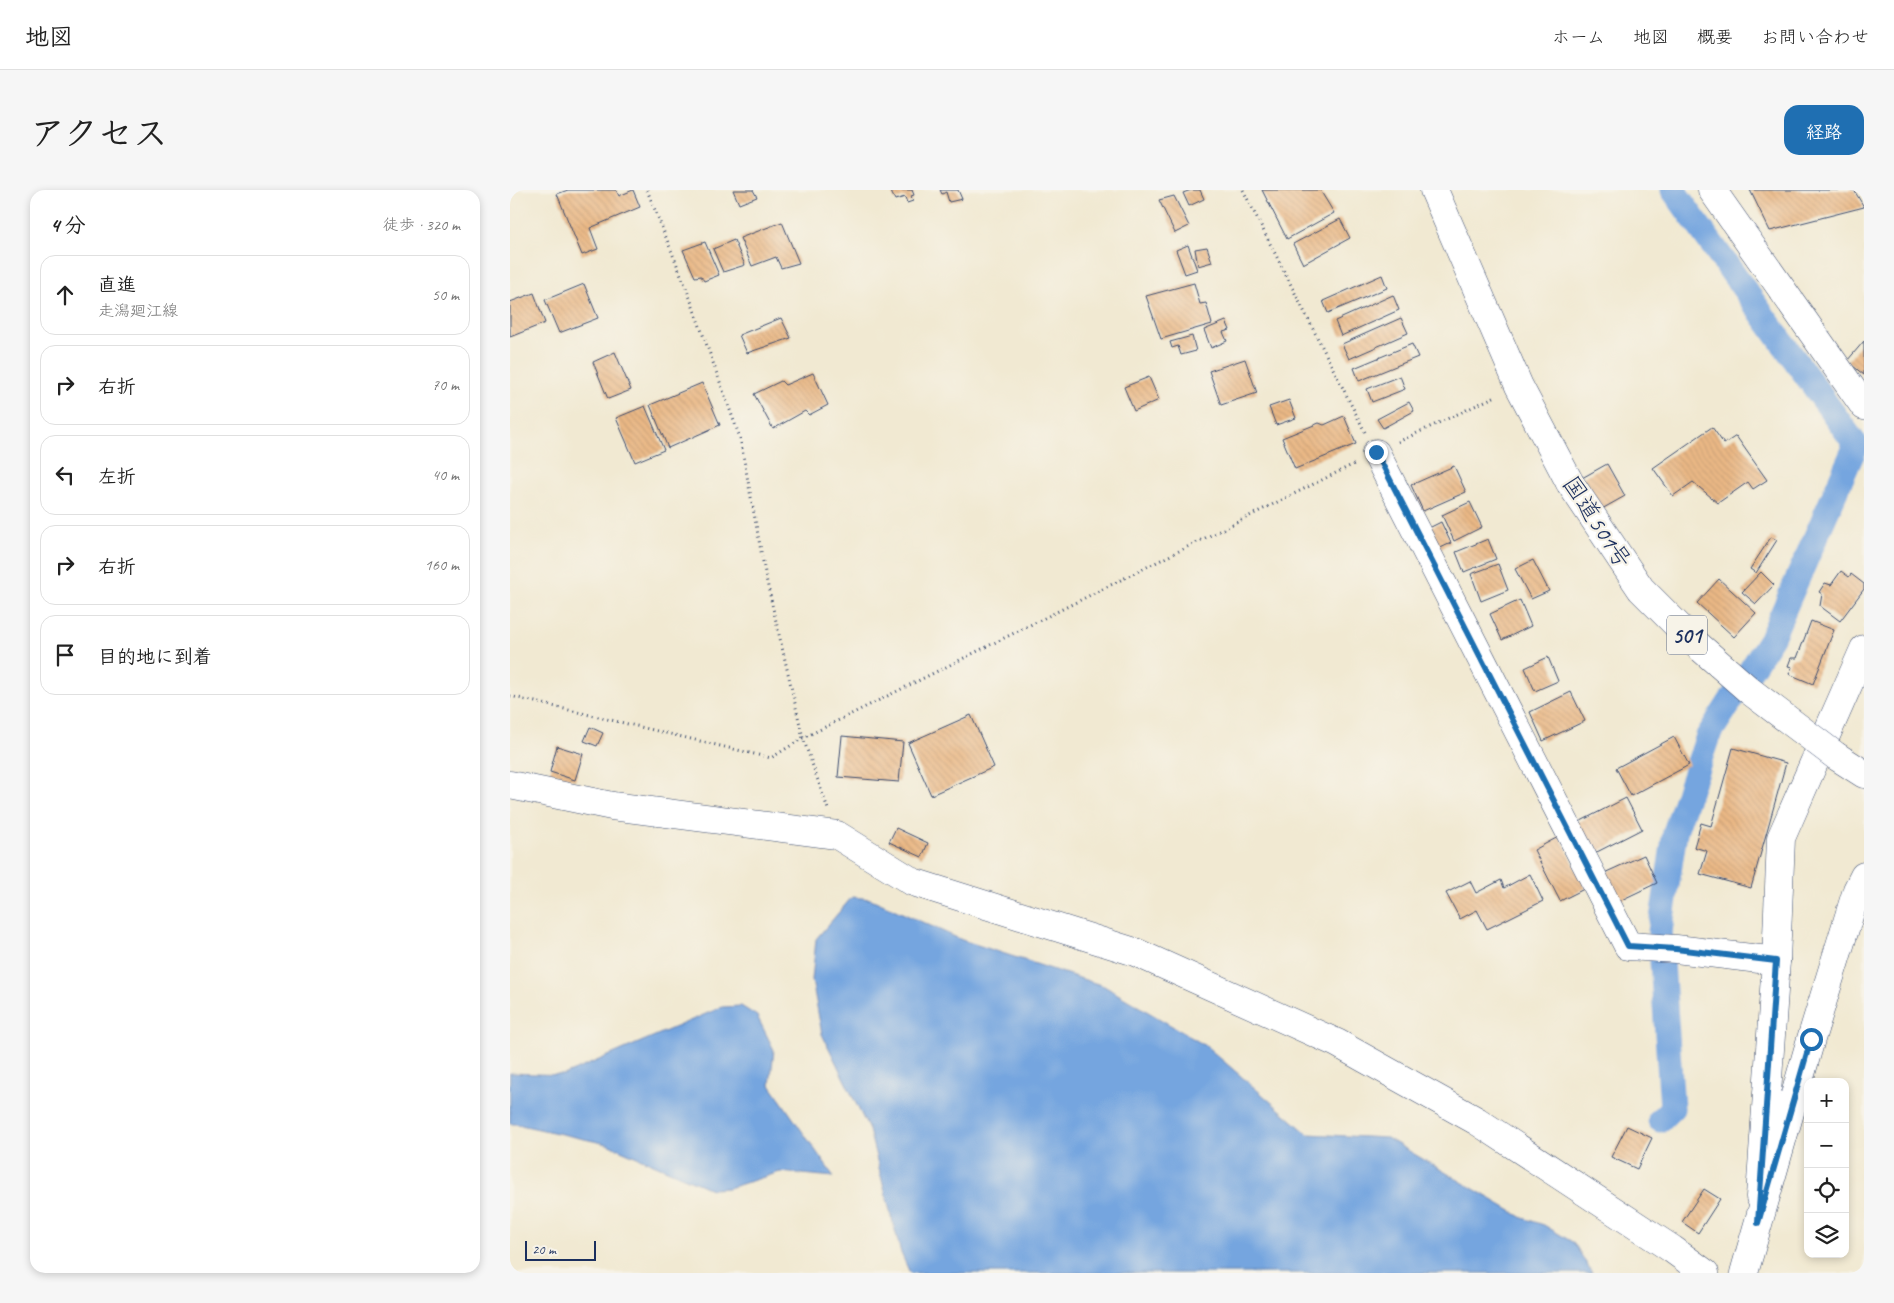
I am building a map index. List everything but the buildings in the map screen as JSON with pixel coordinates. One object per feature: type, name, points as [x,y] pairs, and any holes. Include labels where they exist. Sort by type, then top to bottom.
[{"type":"main road","name":"国道501号","points":[[1434,190],[1520,386],[1570,483],[1641,589],[1693,641],[1750,691],[1836,756],[1864,774]]},
{"type":"main road","points":[[1712,190],[1864,406]]},
{"type":"main road","points":[[1376,452],[1628,946],[1676,949],[1776,961]]},
{"type":"main road","points":[[1758,1223],[1776,961],[1781,838],[1864,650]]},
{"type":"main road","points":[[510,785],[612,806],[837,835],[913,882],[1135,952],[1337,1044],[1477,1121],[1672,1249],[1705,1273]]},
{"type":"main road","points":[[1744,1273],[1811,1039],[1857,890],[1864,876]]},
{"type":"path","points":[[647,190],[687,290],[740,438],[766,578],[804,738],[837,835]]},
{"type":"path","points":[[1242,190],[1376,452]]},
{"type":"path","points":[[510,696],[771,758],[804,738],[1376,452],[1520,386]]},
{"type":"water","points":[[852,897],[871,899],[962,940],[1104,986],[1206,1046],[1308,1134],[1387,1138],[1523,1218],[1544,1225],[1574,1243],[1592,1273],[910,1273],[901,1253],[869,1130],[822,1034],[812,980],[816,939]]},
{"type":"water","points":[[741,1006],[757,1016],[774,1050],[770,1085],[834,1177],[780,1172],[729,1188],[711,1189],[607,1144],[510,1124],[510,1073],[564,1075],[722,1007]]},
{"type":"waterway","points":[[1660,1120],[1672,1108],[1660,932],[1675,832],[1708,736],[1772,637],[1856,445],[1673,190]]},
{"type":"route","points":[[1376,452],[1628,946],[1676,949],[1776,961],[1758,1223],[1811,1039]]}]
